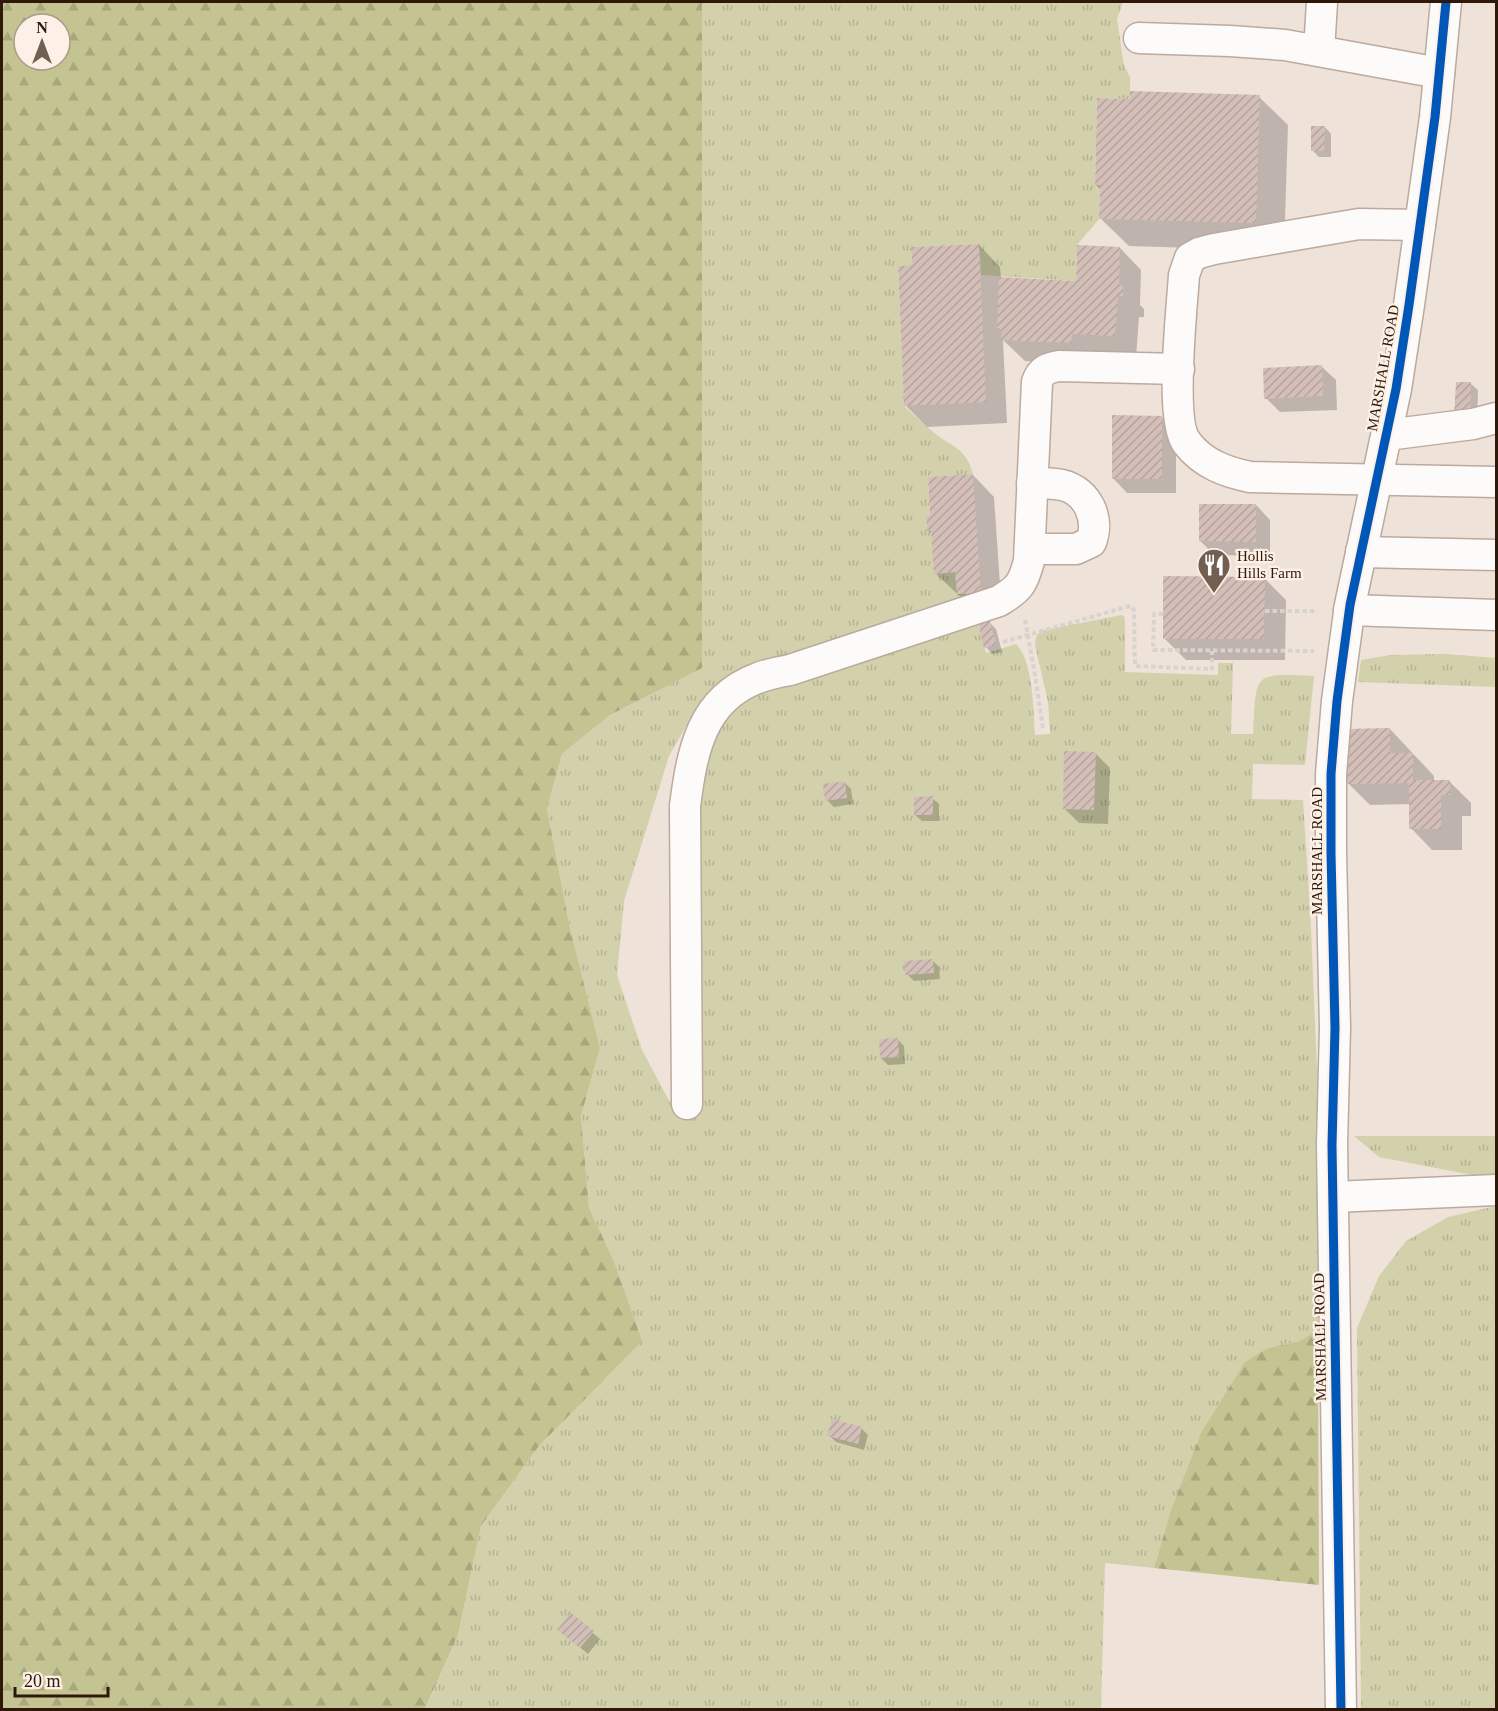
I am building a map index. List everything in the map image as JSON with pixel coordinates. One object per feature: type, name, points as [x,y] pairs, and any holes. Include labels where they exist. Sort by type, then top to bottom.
[{"type":"street","points":[[1319,51],[1322,2]]},
{"type":"street","name":"MARSHALL ROAD","points":[[1341,1710],[1333,1197],[1335,1028],[1330,853],[1331,774],[1337,701],[1349,610],[1396,389],[1420,225],[1446,2]]},
{"type":"street","points":[[1139,38],[1285,45],[1439,73]]},
{"type":"street","points":[[1420,225],[1359,224],[1336,227],[1214,249],[1190,258],[1184,275],[1177,407],[1181,433],[1186,443],[1211,465],[1250,477],[1497,482]]},
{"type":"street","points":[[687,1104],[685,806],[690,772],[700,734],[712,712],[729,693],[758,678],[790,670],[999,601],[1016,591],[1024,580],[1030,549],[1037,382],[1040,374],[1048,368],[1075,366],[1179,369]]},
{"type":"street","points":[[1387,435],[1473,424],[1497,418]]},
{"type":"street","points":[[1030,549],[1077,549],[1091,542],[1095,532],[1094,518],[1089,506],[1074,489],[1053,484],[1032,483]]},
{"type":"street","points":[[1361,552],[1497,555]]},
{"type":"street","points":[[1349,610],[1497,615]]},
{"type":"street","points":[[1333,1197],[1497,1190]]},
{"type":"path","points":[[1016,591],[1027,635],[1043,729]]},
{"type":"path","points":[[1003,642],[1130,606],[1134,610],[1135,666],[1212,669],[1212,651]]},
{"type":"path","points":[[1265,611],[1349,610]]},
{"type":"path","points":[[1163,614],[1154,614],[1154,650],[1344,652]]},
{"type":"green space","points":[[2,2],[702,2],[702,668],[610,715],[562,754],[547,809],[570,928],[600,1048],[581,1116],[589,1208],[613,1259],[642,1341],[539,1446],[481,1526],[458,1635],[425,1709],[2,1709]]},
{"type":"green space","points":[[702,2],[1123,2],[1117,19],[1124,66],[1130,77],[1130,99],[1097,98],[1095,185],[1100,185],[1099,219],[1077,245],[1076,281],[981,275],[979,244],[911,247],[912,265],[898,266],[904,406],[939,437],[957,448],[966,458],[973,474],[928,477],[930,516],[926,516],[927,530],[931,531],[935,574],[955,572],[957,594],[981,593],[734,674],[718,684],[696,709],[669,756],[624,901],[617,975],[642,1050],[673,1108],[684,1112],[694,817],[701,768],[718,725],[737,705],[756,692],[977,621],[986,653],[1016,644],[1022,652],[1032,687],[1035,735],[1050,734],[1048,702],[1035,645],[1036,637],[1040,631],[1121,615],[1124,616],[1125,623],[1125,672],[1218,675],[1218,663],[1233,663],[1231,734],[1253,734],[1255,699],[1261,681],[1278,675],[1314,676],[1305,765],[1253,764],[1252,799],[1303,800],[1320,1143],[1318,1329],[1300,1341],[1268,1348],[1170,1513],[1154,1568],[1105,1563],[1101,1709],[425,1710],[458,1635],[481,1526],[539,1446],[641,1341],[613,1259],[589,1208],[581,1116],[600,1048],[570,928],[547,809],[562,754],[610,715],[702,667]]},
{"type":"green space","points":[[1445,654],[1496,658],[1496,687],[1358,682],[1361,660],[1390,655]]},
{"type":"green space","points":[[1354,1136],[1496,1136],[1496,1175],[1472,1175],[1379,1157]]},
{"type":"green space","points":[[1496,1206],[1496,1709],[1361,1709],[1357,1328],[1379,1276],[1406,1241],[1448,1217]]},
{"type":"green space","points":[[1318,1329],[1319,1585],[1154,1568],[1170,1513],[1201,1433],[1245,1362],[1268,1348],[1300,1341]]},
{"type":"building","points":[[1130,91],[1260,95],[1256,223],[1099,219],[1100,185],[1095,185],[1097,98],[1130,99]]},
{"type":"building","points":[[1311,126],[1325,126],[1324,151],[1311,151]]},
{"type":"building","points":[[979,244],[986,402],[904,406],[898,266],[912,265],[911,247]]},
{"type":"building","points":[[1077,245],[1120,247],[1119,285],[1123,286],[1123,296],[1118,296],[1115,336],[1072,334],[1071,343],[1001,340],[1002,329],[997,328],[999,277],[1076,281]]},
{"type":"building","points":[[1322,365],[1323,396],[1264,399],[1263,368]]},
{"type":"building","points":[[1456,382],[1471,382],[1470,417],[1454,417]]},
{"type":"building","points":[[1112,415],[1162,416],[1162,479],[1112,479]]},
{"type":"building","points":[[973,474],[981,593],[957,594],[955,572],[934,574],[931,531],[927,531],[926,516],[930,516],[928,477]]},
{"type":"building","points":[[1199,504],[1256,504],[1256,542],[1199,541]]},
{"type":"building","name":"Hollis Hills Farm","points":[[1163,576],[1265,577],[1264,639],[1163,639]]},
{"type":"building","points":[[990,620],[996,645],[984,648],[978,623]]},
{"type":"building","points":[[1390,728],[1390,753],[1413,753],[1413,780],[1450,780],[1450,795],[1441,795],[1441,829],[1409,829],[1409,783],[1347,784],[1346,729]]},
{"type":"building","points":[[1064,751],[1096,752],[1094,810],[1063,809]]},
{"type":"building","points":[[845,781],[847,798],[825,801],[823,784]]},
{"type":"building","points":[[933,796],[933,815],[914,815],[914,797]]},
{"type":"building","points":[[933,959],[934,973],[905,975],[904,961]]},
{"type":"building","points":[[898,1038],[899,1057],[880,1058],[879,1039]]},
{"type":"building","points":[[832,1419],[862,1427],[858,1444],[827,1436]]},
{"type":"building","points":[[571,1613],[594,1631],[580,1648],[557,1630]]},
{"type":"cycle path","points":[[1341,1710],[1332,1145],[1335,1028],[1331,774],[1337,701],[1350,605],[1396,389],[1409,305],[1435,117],[1446,2]]},
{"type":"place","name":"Hollis Hills Farm","points":[[1214,594]]}]
